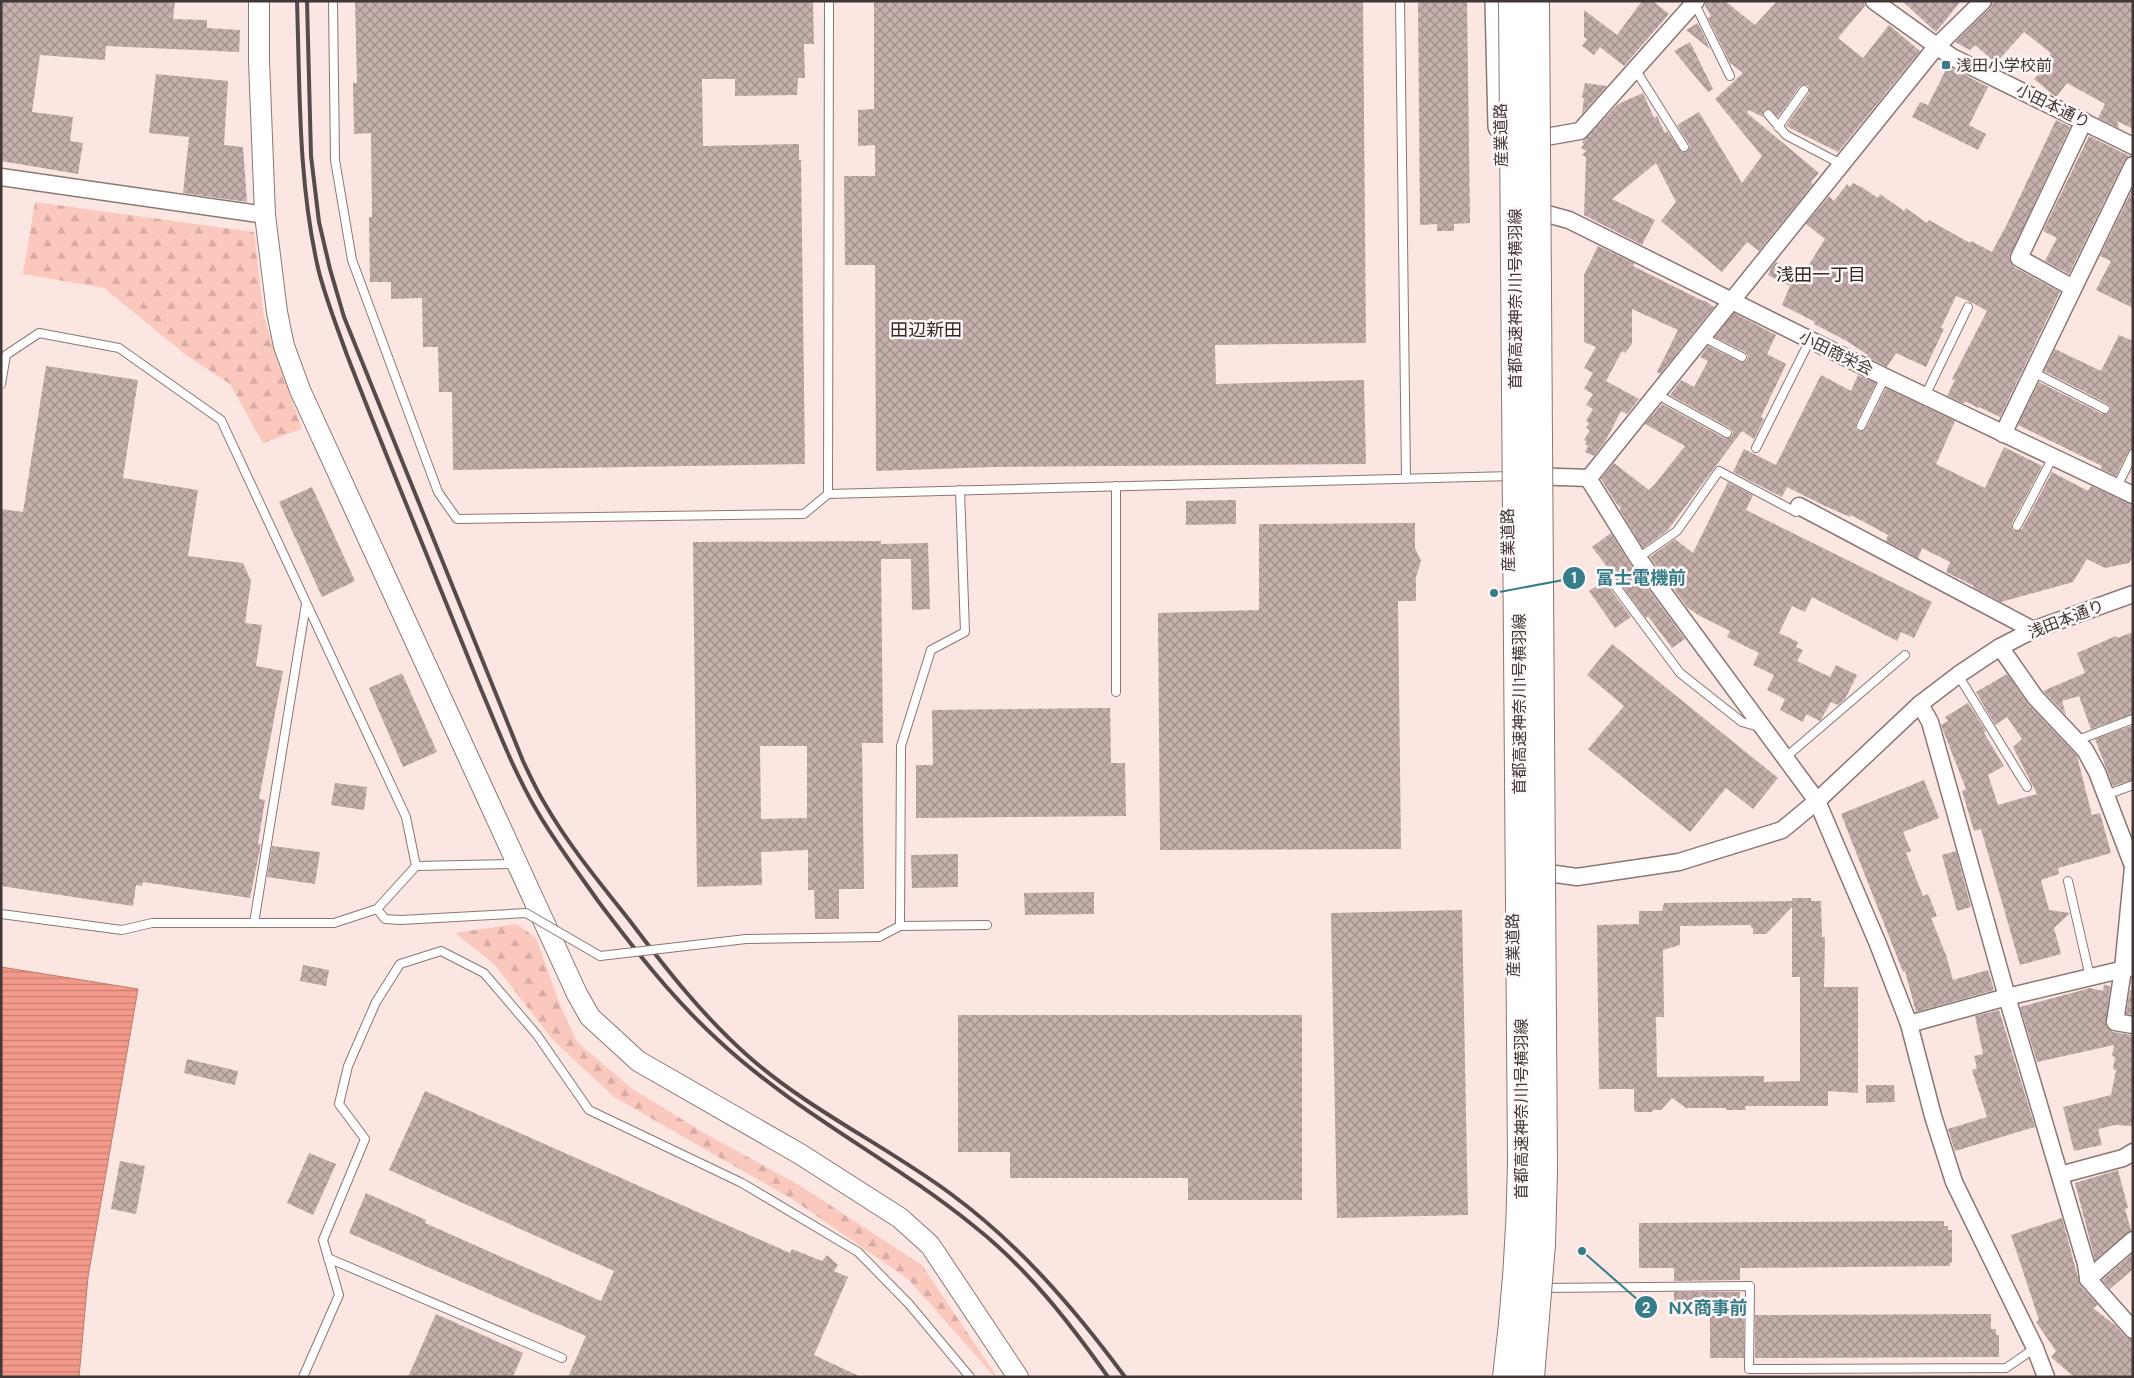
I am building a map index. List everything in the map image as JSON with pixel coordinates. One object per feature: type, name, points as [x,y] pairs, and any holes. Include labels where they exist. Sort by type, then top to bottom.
[{"type":"highway","name":"首都高速神奈川1号横羽線","points":[[1507,1377],[1516,1309],[1522,1164],[1513,1]]},
{"type":"highway","name":"首都高速神奈川1号横羽線","points":[[1531,1377],[1541,1244],[1543,1170],[1535,1]]},
{"type":"main road","name":"産業道路","points":[[1498,1],[1521,476],[1550,874],[1546,1012],[1548,1207],[1531,1377]]},
{"type":"main road","name":"産業道路","points":[[1498,1377],[1516,1221],[1512,868],[1521,476],[1540,212],[1540,1]]},
{"type":"street","points":[[259,1],[259,61],[265,215],[277,312],[284,346],[300,390],[577,994],[590,1017],[638,1062],[800,1154],[900,1218],[930,1245],[1018,1377]]},
{"type":"street","name":"小田本通り","points":[[1874,1],[1952,57],[2133,146]]},
{"type":"street","points":[[1589,478],[1936,47],[1983,1]]},
{"type":"street","points":[[1540,138],[1580,131],[1695,2]]},
{"type":"street","points":[[2073,288],[2019,258],[2084,121]]},
{"type":"street","points":[[2003,434],[2133,165]]},
{"type":"street","points":[[1,177],[265,215]]},
{"type":"street","name":"小田商栄会","points":[[1540,212],[1568,220],[1730,302],[2133,495]]},
{"type":"street","points":[[1521,476],[1589,478]]},
{"type":"street","points":[[1589,478],[1638,558],[1818,801],[1837,851],[1878,944],[1909,1024],[1933,1116],[1954,1182],[2035,1348],[2046,1377]]},
{"type":"street","points":[[1799,506],[2033,630]]},
{"type":"street","name":"浅田本通り","points":[[1512,868],[1578,877],[1679,862],[1782,830],[1818,801],[1920,704],[1958,675],[2000,647],[2033,630],[2133,594]]},
{"type":"street","points":[[2000,647],[2035,696],[2078,740],[2097,772],[2133,866],[2128,968],[2115,1022],[2133,1025]]},
{"type":"street","points":[[1920,704],[1930,722],[2088,1279],[2133,1330]]},
{"type":"street","points":[[1909,1024],[2008,997],[2128,968]]},
{"type":"street","points":[[2060,1175],[2123,1158],[2133,1152]]},
{"type":"street","points":[[2088,1279],[2133,1240]]},
{"type":"lane","points":[[334,1],[335,160],[352,260],[438,492],[457,519],[804,514],[828,494],[1521,476]]},
{"type":"lane","points":[[828,494],[829,1]]},
{"type":"lane","points":[[1400,1],[1406,478]]},
{"type":"lane","points":[[1695,2],[1730,76]]},
{"type":"lane","points":[[1635,69],[1684,147]]},
{"type":"lane","points":[[1778,127],[1804,90]]},
{"type":"lane","points":[[1768,114],[1786,135],[1841,164]]},
{"type":"lane","points":[[1925,396],[1968,307]]},
{"type":"lane","points":[[1,384],[6,355],[38,333],[119,348],[221,420],[406,818],[416,866]]},
{"type":"lane","points":[[1703,337],[1742,358]]},
{"type":"lane","points":[[1756,448],[1810,340]]},
{"type":"lane","points":[[2032,371],[2105,409]]},
{"type":"lane","points":[[1861,426],[1885,377]]},
{"type":"lane","points":[[1656,394],[1727,433]]},
{"type":"lane","points":[[2117,487],[2133,454]]},
{"type":"lane","points":[[2017,526],[2053,457]]},
{"type":"lane","points":[[1638,558],[1677,531],[1720,471],[1796,512],[1799,506]]},
{"type":"lane","points":[[1116,486],[1116,692]]},
{"type":"lane","points":[[900,926],[901,746],[931,650],[964,632],[960,490]]},
{"type":"lane","points":[[1608,576],[1680,673],[1742,722],[1764,728]]},
{"type":"lane","points":[[254,923],[306,604]]},
{"type":"lane","points":[[1786,758],[1905,655]]},
{"type":"lane","points":[[1958,675],[2027,787]]},
{"type":"lane","points":[[2078,740],[2133,719]]},
{"type":"lane","points":[[2106,795],[2133,785]]},
{"type":"lane","points":[[1,914],[122,930],[152,923],[334,923],[377,910],[416,866],[518,864]]},
{"type":"lane","points":[[2068,881],[2090,977]]},
{"type":"lane","points":[[377,910],[385,919],[401,920],[526,913],[600,956],[746,939],[879,937],[900,926],[987,925]]},
{"type":"lane","points":[[303,1377],[338,1295],[323,1240],[365,1139],[339,1104],[348,1066],[376,1002],[400,964],[441,951],[484,973],[537,1035],[589,1110],[742,1183],[858,1252],[910,1304],[970,1377]]},
{"type":"lane","points":[[328,1258],[562,1358]]},
{"type":"lane","points":[[1541,1288],[1750,1286],[1749,1369],[2006,1368],[2035,1348]]},
{"type":"green space","points":[[35,202],[254,232],[264,318],[302,429],[263,443],[230,384],[186,355],[104,288],[23,274]]},
{"type":"green space","points":[[517,924],[536,938],[560,1005],[577,1042],[631,1088],[704,1133],[799,1185],[922,1265],[997,1377],[908,1279],[792,1199],[614,1097],[552,1039],[494,964],[455,933]]},
{"type":"shaded area","points":[[1,967],[138,989],[88,1277],[79,1377],[1,1377]]},
{"type":"building","points":[[1,1],[175,1],[173,19],[207,20],[207,28],[240,30],[239,52],[106,46],[105,60],[40,55],[32,112],[73,117],[70,141],[83,143],[78,174],[1,161]]},
{"type":"building","points":[[355,1],[813,1],[814,44],[804,44],[805,78],[798,78],[797,95],[735,96],[735,79],[702,79],[703,146],[799,144],[799,160],[801,160],[805,464],[453,470],[452,392],[439,392],[438,347],[423,347],[422,298],[391,299],[391,282],[370,282],[369,217],[372,217],[371,133],[354,134],[353,83],[357,83]]},
{"type":"building","points":[[874,1],[1363,1],[1366,343],[1215,345],[1216,384],[1364,380],[1366,464],[994,467],[876,471],[875,265],[845,265],[844,176],[875,176],[875,145],[858,146],[858,110],[874,109]]},
{"type":"building","points":[[1418,1],[1467,1],[1470,223],[1454,224],[1454,231],[1437,231],[1437,224],[1420,225]]},
{"type":"building","points":[[1642,1],[1653,1],[1669,14],[1624,66],[1600,47],[1594,55],[1582,46],[1587,39],[1584,37],[1584,10],[1617,35]]},
{"type":"building","points":[[1706,1],[1725,1],[1755,25],[1777,1],[1864,1],[1865,6],[1838,38],[1863,58],[1889,25],[1920,51],[1838,152],[1786,126],[1809,93],[1807,85],[1800,86],[1778,117],[1769,109],[1764,110],[1763,117],[1749,110],[1747,113],[1819,173],[1811,182],[1813,184],[1759,251],[1747,242],[1722,272],[1661,221],[1676,202],[1656,163],[1612,199],[1655,220],[1642,245],[1584,215],[1586,157],[1582,155],[1586,151],[1581,148],[1584,144],[1582,142],[1618,104],[1643,93],[1654,118],[1657,116],[1665,133],[1667,131],[1682,152],[1687,151],[1690,146],[1677,125],[1699,112],[1742,183],[1762,156],[1715,99],[1743,73],[1730,63],[1708,18],[1711,16],[1705,6]]},
{"type":"building","points":[[1902,1],[1961,1],[1936,32]]},
{"type":"building","points":[[1994,1],[2133,1],[2133,129],[2117,121],[2119,128],[2098,118],[2105,104],[2067,83],[2056,97],[2034,79],[2039,74],[2036,71],[2051,53],[2024,32],[1996,63],[1975,45],[1970,50],[1955,42],[1990,8]]},
{"type":"building","points":[[1698,23],[1710,49],[1686,30]]},
{"type":"building","points":[[1690,42],[1713,89],[1708,92],[1674,51]]},
{"type":"building","points":[[1948,66],[1988,87],[1969,125],[1986,134],[1978,150],[1912,117],[1920,102],[1928,105]]},
{"type":"building","points":[[156,74],[228,81],[224,145],[243,147],[247,202],[183,193],[189,137],[149,133]]},
{"type":"building","points":[[1585,83],[1607,86],[1582,114],[1584,98],[1582,98]]},
{"type":"building","points":[[2056,120],[2070,127],[2009,258],[2014,267],[2060,292],[2000,417],[1967,402],[1963,403],[1947,396],[1955,380],[1952,379],[1987,311],[1971,302],[1956,296],[1941,328],[1944,329],[1926,367],[1896,353],[1887,367],[1867,357],[1868,355],[1845,340],[1814,324],[1815,322],[1782,305],[1790,286],[1768,275],[1771,268],[1776,262],[1803,274],[1825,239],[1806,224],[1829,196],[1834,201],[1847,184],[1850,187],[1853,183],[1878,198],[1880,194],[1904,211],[1906,208],[1927,223],[1929,220],[1970,243],[1971,241],[1992,252]]},
{"type":"building","points":[[2089,136],[2129,156],[2124,161],[2069,274],[2045,261],[2057,238],[2043,231]]},
{"type":"building","points":[[2133,188],[2133,308],[2096,290],[2111,261],[2100,256]]},
{"type":"building","points":[[1598,246],[1634,263],[1633,266],[1704,300],[1714,307],[1660,374],[1657,372],[1678,330],[1632,309],[1632,344],[1625,353],[1622,351],[1606,381],[1639,399],[1627,414],[1621,411],[1605,442],[1594,456],[1585,452],[1588,446],[1584,440],[1590,430],[1586,428],[1589,423],[1586,421],[1593,409],[1586,405],[1593,394],[1584,389],[1593,373],[1584,368],[1596,347],[1584,342],[1584,275]]},
{"type":"building","points":[[1734,313],[1776,335],[1767,354],[1786,364],[1761,417],[1764,419],[1754,439],[1742,431],[1667,531],[1643,548],[1620,510],[1621,508],[1601,479],[1614,463],[1649,490],[1655,484],[1685,446],[1645,424],[1662,404],[1724,438],[1732,436],[1733,432],[1730,428],[1670,395],[1681,380],[1694,387],[1708,361],[1700,357],[1708,346],[1740,362],[1747,360],[1748,356],[1745,352],[1715,337]]},
{"type":"building","points":[[2119,335],[2133,341],[2133,448],[2128,452],[2116,476],[2101,469],[2102,466],[2018,425],[2039,382],[2102,414],[2108,413],[2111,408],[2108,404],[2044,371],[2055,349],[2101,371]]},
{"type":"building","points":[[46,366],[138,380],[123,478],[198,490],[188,556],[243,563],[251,581],[245,623],[262,625],[256,666],[283,671],[259,799],[265,800],[258,844],[261,844],[250,898],[143,882],[142,886],[136,885],[133,906],[1,886],[1,509],[23,512]]},
{"type":"building","points":[[1821,375],[1851,391],[1858,375],[1876,383],[1856,424],[1856,429],[1859,431],[1866,428],[1886,388],[1955,421],[1936,464],[1985,488],[2004,447],[2042,466],[2012,523],[2012,529],[2015,531],[2022,529],[2052,472],[2088,491],[2091,486],[2133,505],[2133,556],[2129,563],[2105,568],[2087,559],[2073,582],[2001,602],[1946,572],[1950,562],[1922,548],[1918,558],[1886,541],[1888,535],[1851,515],[1850,517],[1787,487],[1782,497],[1733,472],[1744,449],[1776,465]]},
{"type":"building","points":[[1728,482],[1753,495],[1746,510],[1932,602],[1914,638],[1901,632],[1897,641],[1812,597],[1805,612],[1792,606],[1779,633],[1798,642],[1796,647],[1803,650],[1797,661],[1830,677],[1836,665],[1857,675],[1845,699],[1838,705],[1831,702],[1820,721],[1806,714],[1803,722],[1780,710],[1785,699],[1767,690],[1774,675],[1753,665],[1759,653],[1727,637],[1730,631],[1698,615],[1687,607],[1650,557],[1675,539],[1693,553]]},
{"type":"building","points":[[312,487],[355,581],[322,597],[279,502]]},
{"type":"building","points":[[1236,500],[1236,524],[1186,525],[1186,501]]},
{"type":"building","points":[[1415,523],[1415,548],[1421,561],[1416,577],[1416,601],[1398,601],[1401,849],[1160,850],[1158,613],[1259,610],[1259,524]]},
{"type":"building","points":[[1611,533],[1630,564],[1685,639],[1672,648],[1648,616],[1646,618],[1592,547]]},
{"type":"building","points":[[881,541],[881,544],[928,543],[930,609],[912,610],[911,559],[881,559],[883,743],[862,743],[864,889],[839,889],[839,919],[815,919],[814,890],[808,890],[808,850],[761,852],[762,885],[697,887],[693,542]],"holes":[[[760,746],[807,746],[807,818],[761,819]]]},
{"type":"building","points":[[1604,581],[1631,617],[1615,628],[1589,591]]},
{"type":"building","points":[[2133,632],[2133,714],[2091,729],[2079,696],[2062,701],[2066,715],[2043,691],[2085,673],[2077,653],[2116,636],[2117,638]]},
{"type":"building","points":[[1612,644],[1778,778],[1753,809],[1726,788],[1690,832],[1588,749],[1624,706],[1587,675]]},
{"type":"building","points":[[402,673],[437,752],[403,767],[369,688]]},
{"type":"building","points":[[2007,674],[2028,704],[2077,756],[2092,815],[2100,813],[2111,853],[2058,868],[2059,874],[2041,880],[2049,910],[2070,913],[2054,928],[2061,954],[2020,965],[1981,829],[1974,831],[1962,791],[1966,789],[1941,725],[1948,721],[1945,717],[1968,703],[1986,731],[1984,733],[2004,766],[1988,775],[1998,805],[2037,794],[2013,747],[2022,739],[2007,717],[1995,725],[1976,692]]},
{"type":"building","points":[[1110,708],[1111,763],[1125,763],[1126,816],[916,818],[916,765],[933,765],[932,710]]},
{"type":"building","points":[[2133,725],[2133,780],[2113,786],[2095,739]]},
{"type":"building","points":[[1924,780],[1939,818],[1903,832],[1911,851],[1906,853],[1923,896],[1928,894],[1937,916],[1931,918],[1946,955],[1953,980],[1988,970],[1994,990],[1916,1012],[1905,971],[1903,972],[1841,814]]},
{"type":"building","points":[[335,783],[367,787],[364,810],[331,805]]},
{"type":"building","points":[[272,846],[320,852],[315,884],[267,877]]},
{"type":"building","points":[[1956,851],[1971,907],[1957,911],[1942,855]]},
{"type":"building","points":[[958,854],[958,887],[912,888],[911,855]]},
{"type":"building","points":[[1094,892],[1094,914],[1025,915],[1024,893]]},
{"type":"building","points":[[1792,898],[1811,898],[1811,901],[1821,901],[1822,937],[1825,937],[1824,987],[1858,987],[1858,1093],[1828,1091],[1828,1106],[1745,1106],[1746,1110],[1686,1108],[1672,1098],[1661,1110],[1636,1112],[1634,1110],[1634,1089],[1599,1089],[1597,925],[1639,924],[1639,911],[1662,911],[1664,903],[1792,901]],"holes":[[[1792,907],[1792,977],[1800,977],[1800,1081],[1764,1082],[1764,1076],[1657,1077],[1656,1017],[1664,1017],[1663,950],[1680,945],[1680,926],[1751,925],[1753,934],[1766,934]]]},
{"type":"building","points":[[1462,910],[1468,1215],[1337,1218],[1331,913]]},
{"type":"building","points":[[303,965],[329,970],[326,986],[300,981]]},
{"type":"building","points":[[2104,985],[2110,986],[2106,1026],[2113,1032],[2133,1035],[2133,1126],[2115,1125],[2098,1129],[2102,1145],[2074,1151],[2063,1107],[2111,1095],[2116,1070],[2113,1069],[2115,1057],[2112,1056],[2114,1045],[2037,1062],[2020,1007],[2090,988],[2103,991]]},
{"type":"building","points":[[2130,990],[2133,991],[2133,1015],[2126,1014]]},
{"type":"building","points":[[1999,1010],[2035,1127],[1955,1151],[1948,1129],[1987,1117],[1972,1070],[1977,1068],[1974,1056],[1983,1054],[1975,1016]]},
{"type":"building","points":[[958,1015],[1302,1015],[1302,1200],[1188,1200],[1188,1178],[1010,1178],[1010,1152],[958,1152]]},
{"type":"building","points":[[187,1059],[238,1071],[235,1085],[184,1073]]},
{"type":"building","points":[[1866,1085],[1894,1085],[1895,1102],[1866,1103]]},
{"type":"building","points":[[425,1091],[790,1253],[792,1249],[822,1261],[827,1255],[838,1265],[834,1271],[848,1277],[814,1355],[861,1377],[568,1377],[586,1336],[349,1233],[366,1193],[426,1220],[425,1223],[601,1301],[614,1271],[389,1170]]},
{"type":"building","points":[[309,1153],[336,1164],[313,1215],[287,1203]]},
{"type":"building","points":[[120,1161],[145,1166],[136,1214],[111,1209]]},
{"type":"building","points":[[2118,1170],[2128,1208],[2125,1209],[2131,1230],[2095,1260],[2075,1183]]},
{"type":"building","points":[[2062,1218],[2080,1285],[2098,1305],[2093,1308],[2116,1326],[2126,1337],[2133,1340],[2133,1377],[2074,1377],[2051,1357],[2056,1351],[2036,1322],[2039,1320],[2011,1235]]},
{"type":"building","points":[[1944,1221],[1944,1226],[1948,1226],[1948,1230],[1952,1230],[1952,1263],[1950,1262],[1950,1266],[1740,1268],[1740,1280],[1674,1281],[1674,1268],[1639,1268],[1639,1223]]},
{"type":"building","points":[[2133,1253],[2133,1269],[2110,1289],[2102,1280]]},
{"type":"building","points":[[1674,1292],[1740,1292],[1740,1315],[1744,1315],[1744,1358],[1710,1358],[1710,1303],[1674,1303]]},
{"type":"building","points":[[436,1314],[523,1353],[513,1377],[408,1377]]},
{"type":"building","points":[[1991,1314],[1991,1329],[1996,1329],[1996,1335],[1999,1335],[1999,1357],[1755,1358],[1755,1315]]},
{"type":"railway","points":[[297,1],[303,169],[311,235],[324,290],[362,394],[498,731],[537,811],[566,856],[640,956],[701,1024],[748,1066],[780,1091],[944,1203],[994,1243],[1013,1260],[1047,1297],[1108,1377]]},
{"type":"railway","points":[[307,1],[311,156],[319,222],[344,317],[523,761],[554,820],[657,957],[731,1041],[796,1093],[926,1176],[976,1213],[1044,1278],[1086,1326],[1125,1377]]},
{"type":"place","name":"浅田小学校前","points":[[1946,65]]},
{"type":"place","name":"富士電機前","points":[[1494,593]]},
{"type":"place","name":"NX商事前","points":[[1582,1251]]},
{"type":"district","name":"浅田一丁目","points":[[1821,275]]},
{"type":"district","name":"田辺新田","points":[[926,330]]}]
